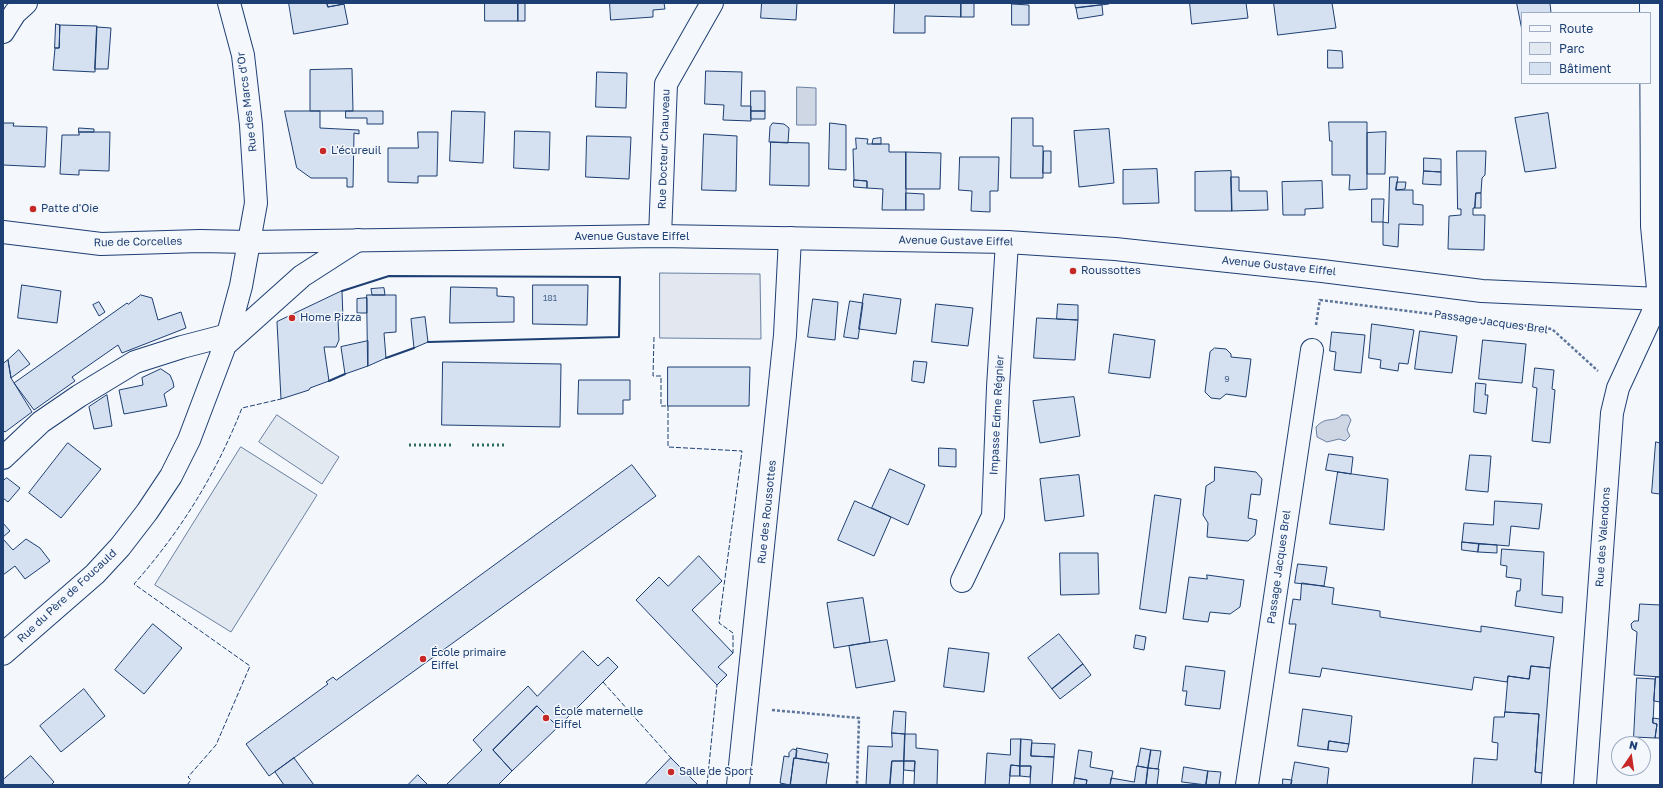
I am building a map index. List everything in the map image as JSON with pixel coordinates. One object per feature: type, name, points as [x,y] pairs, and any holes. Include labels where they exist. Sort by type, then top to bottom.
[{"type":"street","points":[[3,32],[15,13],[26,3]]},
{"type":"street","name":"Rue des Marcs d'Or","points":[[229,3],[243,55],[251,124],[256,203],[249,242]]},
{"type":"street","name":"Rue Docteur Chauveau","points":[[660,236],[666,84],[712,3]]},
{"type":"street","points":[[1651,3],[1652,226],[1660,298]]},
{"type":"street","name":"Rue de Corcelles","points":[[3,232],[101,244],[200,241],[249,242]]},
{"type":"street","name":"Avenue Gustave Eiffel","points":[[249,242],[660,236],[1007,242],[1115,249],[1482,291],[1660,298]]},
{"type":"street","name":"Rue des Roussottes","points":[[738,785],[785,335],[790,238]]},
{"type":"street","name":"Rue du Père de Foucauld","points":[[226,340],[302,276],[358,240]]},
{"type":"street","name":"Rue du Père de Foucauld","points":[[3,654],[95,574],[120,547],[147,512],[171,476],[189,440],[226,340],[241,286],[249,242]]},
{"type":"street","name":"Impasse Edme Régnier","points":[[962,581],[993,516],[998,387],[1007,242]]},
{"type":"street","name":"Rue des Valendons","points":[[1585,785],[1612,413],[1618,388],[1660,298]]},
{"type":"street","points":[[3,458],[41,422],[79,396],[135,362],[182,347],[226,340]]},
{"type":"street","name":"Passage Jacques Brel","points":[[1247,785],[1312,350]]},
{"type":"path","name":"Passage Jacques Brel","points":[[1320,300],[1552,329],[1618,388]]},
{"type":"path","points":[[747,708],[859,718],[857,785]]},
{"type":"green space","points":[[277,415],[339,457],[322,484],[259,442]]},
{"type":"green space","points":[[241,447],[317,495],[231,632],[155,585]]},
{"type":"shaded area","points":[[797,87],[816,88],[816,125],[797,125]]},
{"type":"shaded area","points":[[660,273],[760,274],[761,339],[660,338]]},
{"type":"shaded area","points":[[1342,415],[1348,415],[1351,420],[1347,430],[1350,436],[1345,441],[1339,439],[1327,442],[1317,437],[1316,427],[1320,423],[1326,420],[1338,418]]},
{"type":"building","points":[[289,3],[327,3],[328,7],[344,4],[348,24],[294,34]]},
{"type":"building","points":[[327,3],[343,3],[344,4],[328,7]]},
{"type":"building","points":[[485,3],[518,3],[518,21],[485,21]]},
{"type":"building","points":[[518,3],[525,3],[525,21],[518,21]]},
{"type":"building","points":[[610,3],[664,3],[665,9],[653,10],[653,17],[611,20]]},
{"type":"building","points":[[762,3],[797,3],[796,20],[761,18]]},
{"type":"building","points":[[895,3],[961,3],[961,17],[925,16],[925,33],[894,33]]},
{"type":"building","points":[[961,3],[974,3],[974,17],[961,17]]},
{"type":"building","points":[[1075,3],[1109,3],[1109,4],[1076,8]]},
{"type":"building","points":[[1190,3],[1246,3],[1248,18],[1192,24]]},
{"type":"building","points":[[1274,3],[1332,3],[1336,28],[1278,35]]},
{"type":"building","points":[[1517,3],[1550,3],[1551,12],[1521,12],[1521,25]]},
{"type":"building","points":[[1012,4],[1029,5],[1029,25],[1012,25]]},
{"type":"building","points":[[1102,5],[1103,15],[1078,19],[1076,8]]},
{"type":"building","points":[[56,24],[60,25],[59,48],[55,48]]},
{"type":"building","points":[[60,25],[97,26],[95,72],[53,70],[55,48],[59,48]]},
{"type":"building","points":[[97,27],[111,28],[108,69],[95,69]]},
{"type":"building","points":[[1328,50],[1342,51],[1343,68],[1328,68]]},
{"type":"building","points":[[352,69],[353,111],[310,111],[310,70]]},
{"type":"building","points":[[706,71],[742,72],[741,106],[751,106],[751,121],[723,120],[724,105],[705,104]]},
{"type":"building","points":[[597,72],[627,73],[626,108],[596,107]]},
{"type":"building","points":[[751,91],[765,91],[765,111],[751,111]]},
{"type":"building","name":"L'écureuil","points":[[285,111],[320,111],[320,128],[359,130],[359,134],[354,133],[353,187],[347,187],[347,178],[311,178],[297,168]]},
{"type":"building","points":[[346,111],[383,111],[383,124],[367,124],[367,118],[346,118]]},
{"type":"building","points":[[452,111],[485,112],[483,163],[450,161]]},
{"type":"building","points":[[751,111],[765,111],[765,119],[751,119]]},
{"type":"building","points":[[1548,113],[1556,168],[1525,172],[1515,118]]},
{"type":"building","points":[[1012,118],[1033,118],[1033,146],[1043,146],[1043,178],[1011,178]]},
{"type":"building","points":[[1329,122],[1367,122],[1367,189],[1349,190],[1350,175],[1332,175],[1332,141],[1330,141]]},
{"type":"building","points":[[3,123],[14,123],[13,126],[47,127],[45,167],[3,165]]},
{"type":"building","points":[[773,123],[784,124],[789,128],[788,143],[769,142],[770,127]]},
{"type":"building","points":[[830,123],[846,125],[846,170],[829,169]]},
{"type":"building","points":[[79,128],[94,129],[94,132],[79,132]]},
{"type":"building","points":[[1109,129],[1114,183],[1079,187],[1074,131]]},
{"type":"building","points":[[515,131],[550,132],[549,170],[514,168]]},
{"type":"building","points":[[79,132],[110,132],[109,171],[79,170],[79,175],[60,174],[62,135],[79,135]]},
{"type":"building","points":[[418,132],[438,132],[437,176],[418,176],[418,183],[388,182],[388,148],[418,148]]},
{"type":"building","points":[[1386,132],[1385,174],[1367,174],[1367,133]]},
{"type":"building","points":[[704,134],[737,136],[736,191],[702,190]]},
{"type":"building","points":[[587,136],[631,137],[629,179],[586,177]]},
{"type":"building","points":[[856,138],[868,139],[867,144],[889,144],[889,152],[906,152],[906,210],[882,210],[883,189],[867,188],[867,181],[854,180],[853,149],[856,149]]},
{"type":"building","points":[[881,138],[881,144],[872,144],[873,139]]},
{"type":"building","points":[[771,142],[809,143],[809,186],[770,185]]},
{"type":"building","points":[[1044,151],[1051,151],[1051,173],[1043,173]]},
{"type":"building","points":[[1457,151],[1486,151],[1485,175],[1482,178],[1481,193],[1476,193],[1475,208],[1473,208],[1473,215],[1485,215],[1484,250],[1448,249],[1449,216],[1461,215],[1461,209],[1458,209]]},
{"type":"building","points":[[906,152],[941,153],[940,189],[906,189]]},
{"type":"building","points":[[960,157],[999,157],[998,191],[990,191],[990,212],[971,211],[972,191],[959,190]]},
{"type":"building","points":[[1424,158],[1441,159],[1441,172],[1424,171]]},
{"type":"building","points":[[1157,169],[1159,203],[1123,204],[1123,170]]},
{"type":"building","points":[[1231,171],[1232,211],[1195,211],[1195,172]]},
{"type":"building","points":[[1424,171],[1441,172],[1441,185],[1423,184]]},
{"type":"building","points":[[1231,177],[1239,177],[1239,191],[1267,191],[1268,210],[1232,211]]},
{"type":"building","points":[[1390,177],[1398,177],[1396,190],[1413,190],[1413,204],[1423,205],[1423,225],[1399,224],[1398,247],[1383,245],[1383,222],[1388,223]]},
{"type":"building","points":[[854,180],[867,181],[867,188],[854,187]]},
{"type":"building","points":[[1322,181],[1323,208],[1305,209],[1305,215],[1283,215],[1282,182]]},
{"type":"building","points":[[1397,182],[1406,182],[1405,189],[1396,190]]},
{"type":"building","points":[[906,193],[924,194],[924,210],[906,210]]},
{"type":"building","points":[[1476,193],[1481,193],[1481,208],[1475,208]]},
{"type":"building","points":[[1372,199],[1384,199],[1383,222],[1372,222]]},
{"type":"building","points":[[22,285],[61,291],[57,323],[18,318]]},
{"type":"building","points":[[533,285],[588,285],[587,325],[533,324]]},
{"type":"building","points":[[451,287],[497,288],[497,296],[514,297],[514,322],[450,323]]},
{"type":"building","points":[[384,288],[385,295],[372,295],[371,289]]},
{"type":"building","points":[[342,291],[343,319],[338,320],[339,340],[336,347],[324,347],[329,381],[310,388],[309,390],[281,399],[277,322]]},
{"type":"building","points":[[864,294],[901,299],[896,334],[859,329]]},
{"type":"building","points":[[141,295],[152,298],[158,320],[181,312],[186,328],[122,353],[118,345],[72,377],[75,381],[34,410],[14,383],[127,303],[128,304]]},
{"type":"building","points":[[367,295],[396,295],[396,332],[384,333],[386,358],[368,366]]},
{"type":"building","points":[[367,298],[367,313],[357,313],[357,299]]},
{"type":"building","points":[[813,299],[838,302],[835,340],[808,337]]},
{"type":"building","points":[[850,301],[863,303],[858,339],[844,337]]},
{"type":"building","points":[[99,302],[105,312],[99,316],[93,305]]},
{"type":"building","points":[[936,304],[973,308],[968,346],[932,342]]},
{"type":"building","points":[[1058,304],[1078,305],[1078,320],[1057,319]]},
{"type":"building","points":[[425,317],[428,342],[414,348],[411,319]]},
{"type":"building","points":[[1037,318],[1078,320],[1075,360],[1034,358]]},
{"type":"building","points":[[1372,324],[1414,330],[1408,364],[1399,363],[1398,371],[1380,368],[1381,360],[1369,358]]},
{"type":"building","points":[[1420,331],[1457,336],[1452,373],[1415,369]]},
{"type":"building","points":[[1332,332],[1365,335],[1361,373],[1334,370],[1336,352],[1330,351]]},
{"type":"building","points":[[1114,334],[1155,340],[1150,378],[1109,373]]},
{"type":"building","points":[[1483,340],[1526,344],[1522,383],[1479,379]]},
{"type":"building","points":[[368,341],[368,366],[345,374],[341,347]]},
{"type":"building","points":[[1215,348],[1226,349],[1231,354],[1231,357],[1251,359],[1246,397],[1226,394],[1220,399],[1211,398],[1205,392],[1210,352]]},
{"type":"building","points":[[19,350],[30,364],[11,378],[8,360]]},
{"type":"building","points":[[8,360],[11,378],[32,412],[5,432],[3,430],[3,364]]},
{"type":"building","points":[[914,361],[927,362],[924,383],[912,381]]},
{"type":"building","points":[[443,362],[561,364],[560,427],[442,425]]},
{"type":"building","points":[[668,367],[750,367],[749,406],[668,406]]},
{"type":"building","points":[[1535,368],[1554,370],[1552,389],[1555,390],[1550,443],[1532,441],[1537,388],[1533,387]]},
{"type":"building","points":[[161,369],[170,375],[174,387],[164,394],[167,406],[124,414],[119,390],[143,385],[142,378]]},
{"type":"building","points":[[579,380],[630,380],[630,400],[623,400],[623,414],[578,414]]},
{"type":"building","points":[[1476,383],[1486,384],[1485,395],[1488,395],[1486,414],[1474,412]]},
{"type":"building","points":[[107,395],[112,426],[94,429],[89,407]]},
{"type":"building","points":[[1074,397],[1080,436],[1040,443],[1033,401]]},
{"type":"building","points":[[1656,442],[1660,443],[1660,494],[1652,493]]},
{"type":"building","points":[[68,443],[101,469],[61,518],[29,493]]},
{"type":"building","points":[[939,448],[956,449],[956,467],[939,466]]},
{"type":"building","points":[[1329,454],[1353,457],[1351,474],[1326,470]]},
{"type":"building","points":[[1470,455],[1491,456],[1488,492],[1466,490]]},
{"type":"building","points":[[632,465],[656,496],[269,776],[246,744],[328,684],[326,682],[333,677],[336,680]]},
{"type":"building","points":[[1215,467],[1256,472],[1262,479],[1260,495],[1251,494],[1248,518],[1257,520],[1255,535],[1248,541],[1207,537],[1208,523],[1203,515],[1206,486],[1214,481]]},
{"type":"building","points":[[890,469],[925,485],[908,525],[872,508]]},
{"type":"building","points":[[1338,472],[1388,479],[1384,530],[1330,524]]},
{"type":"building","points":[[1079,475],[1084,516],[1045,521],[1040,479]]},
{"type":"building","points":[[7,478],[20,488],[8,502],[3,498],[3,481]]},
{"type":"building","points":[[1155,495],[1181,499],[1166,613],[1140,609]]},
{"type":"building","points":[[855,501],[891,517],[874,556],[838,540]]},
{"type":"building","points":[[1495,501],[1542,504],[1539,529],[1511,526],[1509,546],[1462,542],[1464,523],[1493,525]]},
{"type":"building","points":[[3,523],[10,531],[3,537]]},
{"type":"building","points":[[3,539],[13,550],[26,539],[40,548],[50,561],[25,579],[15,566],[3,575]]},
{"type":"building","points":[[1462,542],[1479,544],[1478,552],[1462,550]]},
{"type":"building","points":[[1479,544],[1497,545],[1497,553],[1478,552]]},
{"type":"building","points":[[1502,549],[1544,552],[1542,595],[1563,597],[1562,613],[1515,606],[1517,591],[1520,591],[1521,579],[1506,577],[1507,566],[1501,565]]},
{"type":"building","points":[[1060,553],[1098,553],[1099,594],[1061,595]]},
{"type":"building","points":[[699,556],[722,581],[692,610],[733,653],[718,667],[727,675],[717,685],[636,600],[659,577],[668,586]]},
{"type":"building","points":[[1298,564],[1327,567],[1324,586],[1295,583]]},
{"type":"building","points":[[1207,575],[1244,580],[1240,607],[1230,614],[1210,612],[1208,622],[1183,619],[1189,577],[1207,579]]},
{"type":"building","points":[[1302,583],[1334,588],[1332,604],[1380,611],[1380,617],[1481,632],[1481,626],[1554,637],[1550,668],[1531,666],[1529,679],[1508,676],[1507,682],[1474,677],[1472,690],[1322,668],[1320,677],[1289,673],[1296,624],[1289,624],[1293,599],[1300,600]]},
{"type":"building","points":[[863,598],[870,642],[834,648],[827,603]]},
{"type":"building","points":[[1640,604],[1660,605],[1660,677],[1634,675],[1637,632],[1632,629],[1631,624],[1634,621],[1638,621]]},
{"type":"building","points":[[153,624],[182,648],[144,694],[115,670]]},
{"type":"building","points":[[1059,634],[1083,664],[1052,689],[1028,658]]},
{"type":"building","points":[[1136,635],[1146,637],[1144,650],[1134,648]]},
{"type":"building","points":[[887,640],[895,681],[856,688],[849,646]]},
{"type":"building","points":[[949,648],[989,653],[984,692],[944,687]]},
{"type":"building","points":[[583,651],[598,666],[608,657],[618,667],[558,727],[537,706],[493,750],[512,771],[498,785],[446,785],[482,750],[473,740],[528,686],[537,696]]},
{"type":"building","points":[[1083,664],[1091,675],[1060,699],[1052,689]]},
{"type":"building","points":[[1186,666],[1225,671],[1220,709],[1185,705],[1187,691],[1183,691]]},
{"type":"building","points":[[1531,666],[1550,668],[1542,773],[1535,772],[1539,714],[1505,712],[1508,676],[1529,679]]},
{"type":"building","points":[[1656,677],[1660,677],[1660,702],[1654,701]]},
{"type":"building","points":[[1637,678],[1655,679],[1653,723],[1657,724],[1655,738],[1651,738],[1651,736],[1634,736]]},
{"type":"building","points":[[84,689],[105,716],[61,752],[40,726]]},
{"type":"building","points":[[537,706],[558,727],[512,771],[493,750]]},
{"type":"building","points":[[1303,709],[1352,716],[1349,744],[1329,741],[1328,750],[1298,746]]},
{"type":"building","points":[[894,711],[906,712],[905,734],[892,733]]},
{"type":"building","points":[[1505,712],[1539,714],[1535,772],[1542,773],[1541,785],[1472,785],[1474,758],[1497,760],[1498,743],[1492,742],[1494,717],[1504,717]]},
{"type":"building","points":[[1653,718],[1660,719],[1660,738],[1655,738],[1657,724],[1653,723]]},
{"type":"building","points":[[892,733],[905,734],[904,761],[892,761],[890,785],[866,785],[868,746],[892,747]]},
{"type":"building","points":[[905,734],[916,734],[916,748],[938,750],[937,785],[914,785],[915,761],[904,761]]},
{"type":"building","points":[[1011,739],[1021,739],[1020,766],[1011,765],[1009,785],[985,785],[987,753],[1010,755]]},
{"type":"building","points":[[1021,739],[1032,740],[1031,756],[1054,757],[1052,785],[1030,785],[1031,766],[1020,766]]},
{"type":"building","points":[[1329,741],[1349,744],[1347,752],[1328,750]]},
{"type":"building","points":[[1032,743],[1055,744],[1054,757],[1031,756]]},
{"type":"building","points":[[797,748],[828,754],[826,763],[796,758]]},
{"type":"building","points":[[1141,748],[1151,750],[1148,768],[1138,766]]},
{"type":"building","points":[[793,749],[797,750],[796,758],[794,758],[790,785],[780,783],[784,756],[789,757],[789,753]]},
{"type":"building","points":[[1079,750],[1092,752],[1090,767],[1113,771],[1110,785],[1086,785],[1087,780],[1075,778]]},
{"type":"building","points":[[1151,750],[1161,751],[1158,769],[1148,768]]},
{"type":"building","points":[[31,756],[54,782],[51,785],[3,785],[3,780]]},
{"type":"building","points":[[294,758],[314,785],[284,785],[275,772]]},
{"type":"building","name":"Salle de Sport","points":[[671,758],[698,785],[645,785]]},
{"type":"building","points":[[794,758],[829,763],[826,785],[790,785]]},
{"type":"building","points":[[892,761],[904,761],[903,785],[890,785]]},
{"type":"building","points":[[904,761],[915,761],[914,771],[904,770]]},
{"type":"building","points":[[1295,762],[1329,768],[1327,785],[1291,785]]},
{"type":"building","points":[[1011,765],[1020,766],[1020,776],[1010,776]]},
{"type":"building","points":[[1020,766],[1031,766],[1030,777],[1020,776]]},
{"type":"building","points":[[1137,766],[1148,768],[1146,785],[1110,785],[1111,778],[1134,782]]},
{"type":"building","points":[[1184,767],[1208,771],[1206,785],[1182,782]]},
{"type":"building","points":[[1148,768],[1159,769],[1157,785],[1146,785]]},
{"type":"building","points":[[1208,771],[1221,772],[1219,785],[1206,785]]},
{"type":"building","points":[[418,775],[428,785],[408,785]]},
{"type":"building","points":[[1075,778],[1087,780],[1086,785],[1074,785]]},
{"type":"building","points":[[1283,779],[1292,780],[1291,785],[1283,785]]},
{"type":"hedge","points":[[409,445],[453,445]]},
{"type":"hedge","points":[[472,445],[507,445]]},
{"type":"fence","points":[[654,337],[653,376],[661,376],[661,406],[668,406],[668,447],[742,451],[719,623],[733,633],[733,653]]},
{"type":"fence","points":[[187,785],[191,780],[188,777],[216,745],[250,666],[134,584],[167,543],[196,501],[221,456],[242,408],[281,399]]},
{"type":"fence","points":[[603,682],[671,758]]},
{"type":"fence","points":[[707,785],[717,685]]},
{"type":"wall","points":[[342,291],[389,276],[620,277],[619,337],[428,342]]},
{"type":"wall","points":[[386,358],[414,348]]},
{"type":"wall","points":[[329,381],[345,374]]},
{"type":"place","name":"L'écureuil","points":[[323,151]]},
{"type":"place","name":"Patte d'Oie","points":[[33,209]]},
{"type":"place","name":"Roussottes","points":[[1073,271]]},
{"type":"place","name":"Home Pizza","points":[[292,318]]},
{"type":"place","name":"École primaire Eiffel","points":[[423,659]]},
{"type":"place","name":"École maternelle Eiffel","points":[[546,718]]},
{"type":"place","name":"Salle de Sport","points":[[671,772]]}]
